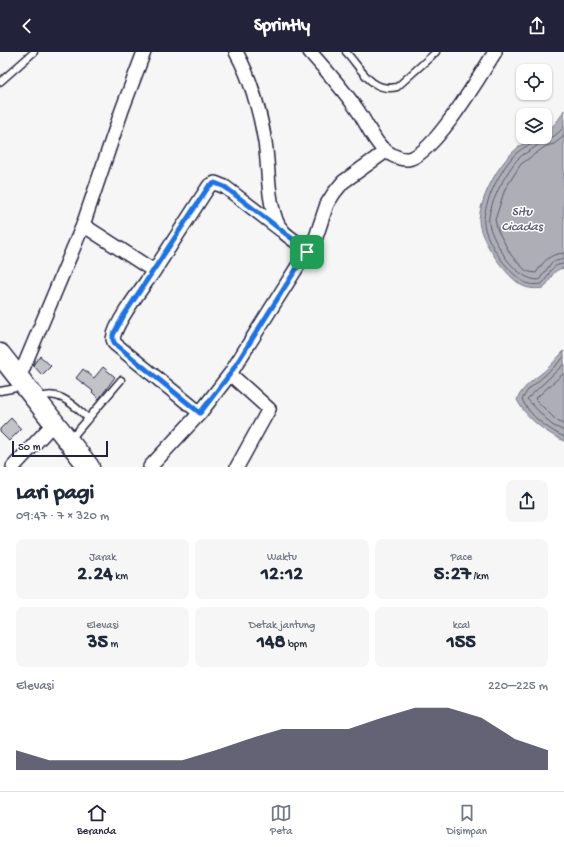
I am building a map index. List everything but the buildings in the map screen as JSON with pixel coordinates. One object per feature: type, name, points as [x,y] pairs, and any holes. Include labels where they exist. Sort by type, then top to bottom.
[{"type":"main road","points":[[0,354],[89,467]]},
{"type":"street","points":[[27,388],[122,110],[144,52]]},
{"type":"street","points":[[236,52],[249,82],[261,123],[265,141],[270,197],[277,223],[281,230]]},
{"type":"street","points":[[310,52],[342,90],[381,147],[392,155],[408,158],[417,155],[427,147],[456,113],[495,52]]},
{"type":"street","points":[[150,467],[200,413],[230,374],[316,237],[326,204],[334,193],[343,182],[386,151]]},
{"type":"street","points":[[200,413],[115,344],[113,340],[113,335],[124,315],[193,210],[212,184],[215,183],[225,187],[288,237],[305,248],[307,252]]},
{"type":"street","points":[[83,225],[154,271]]},
{"type":"street","points":[[230,374],[269,409],[237,467]]},
{"type":"street","points":[[14,467],[54,423]]},
{"type":"lane","points":[[0,82],[34,52]]},
{"type":"lane","points":[[346,52],[375,85],[390,89],[397,87],[436,52]]},
{"type":"lane","points":[[68,442],[90,419],[121,380]]},
{"type":"lane","points":[[0,391],[27,388],[44,396],[52,394],[62,397],[90,419]]},
{"type":"water","name":"Situ Cicadas","points":[[564,110],[564,268],[556,271],[543,288],[528,288],[516,281],[501,266],[488,246],[480,227],[479,219],[481,207],[492,180],[510,155],[524,144],[552,144],[552,126]]},
{"type":"water","points":[[564,351],[564,441],[531,419],[517,400],[526,386],[548,368]]},
{"type":"route","points":[[215,183],[225,187],[288,237],[305,248],[307,252],[230,374],[200,413],[115,344],[113,340],[113,335],[124,315],[209,186],[212,184],[215,183]]}]
